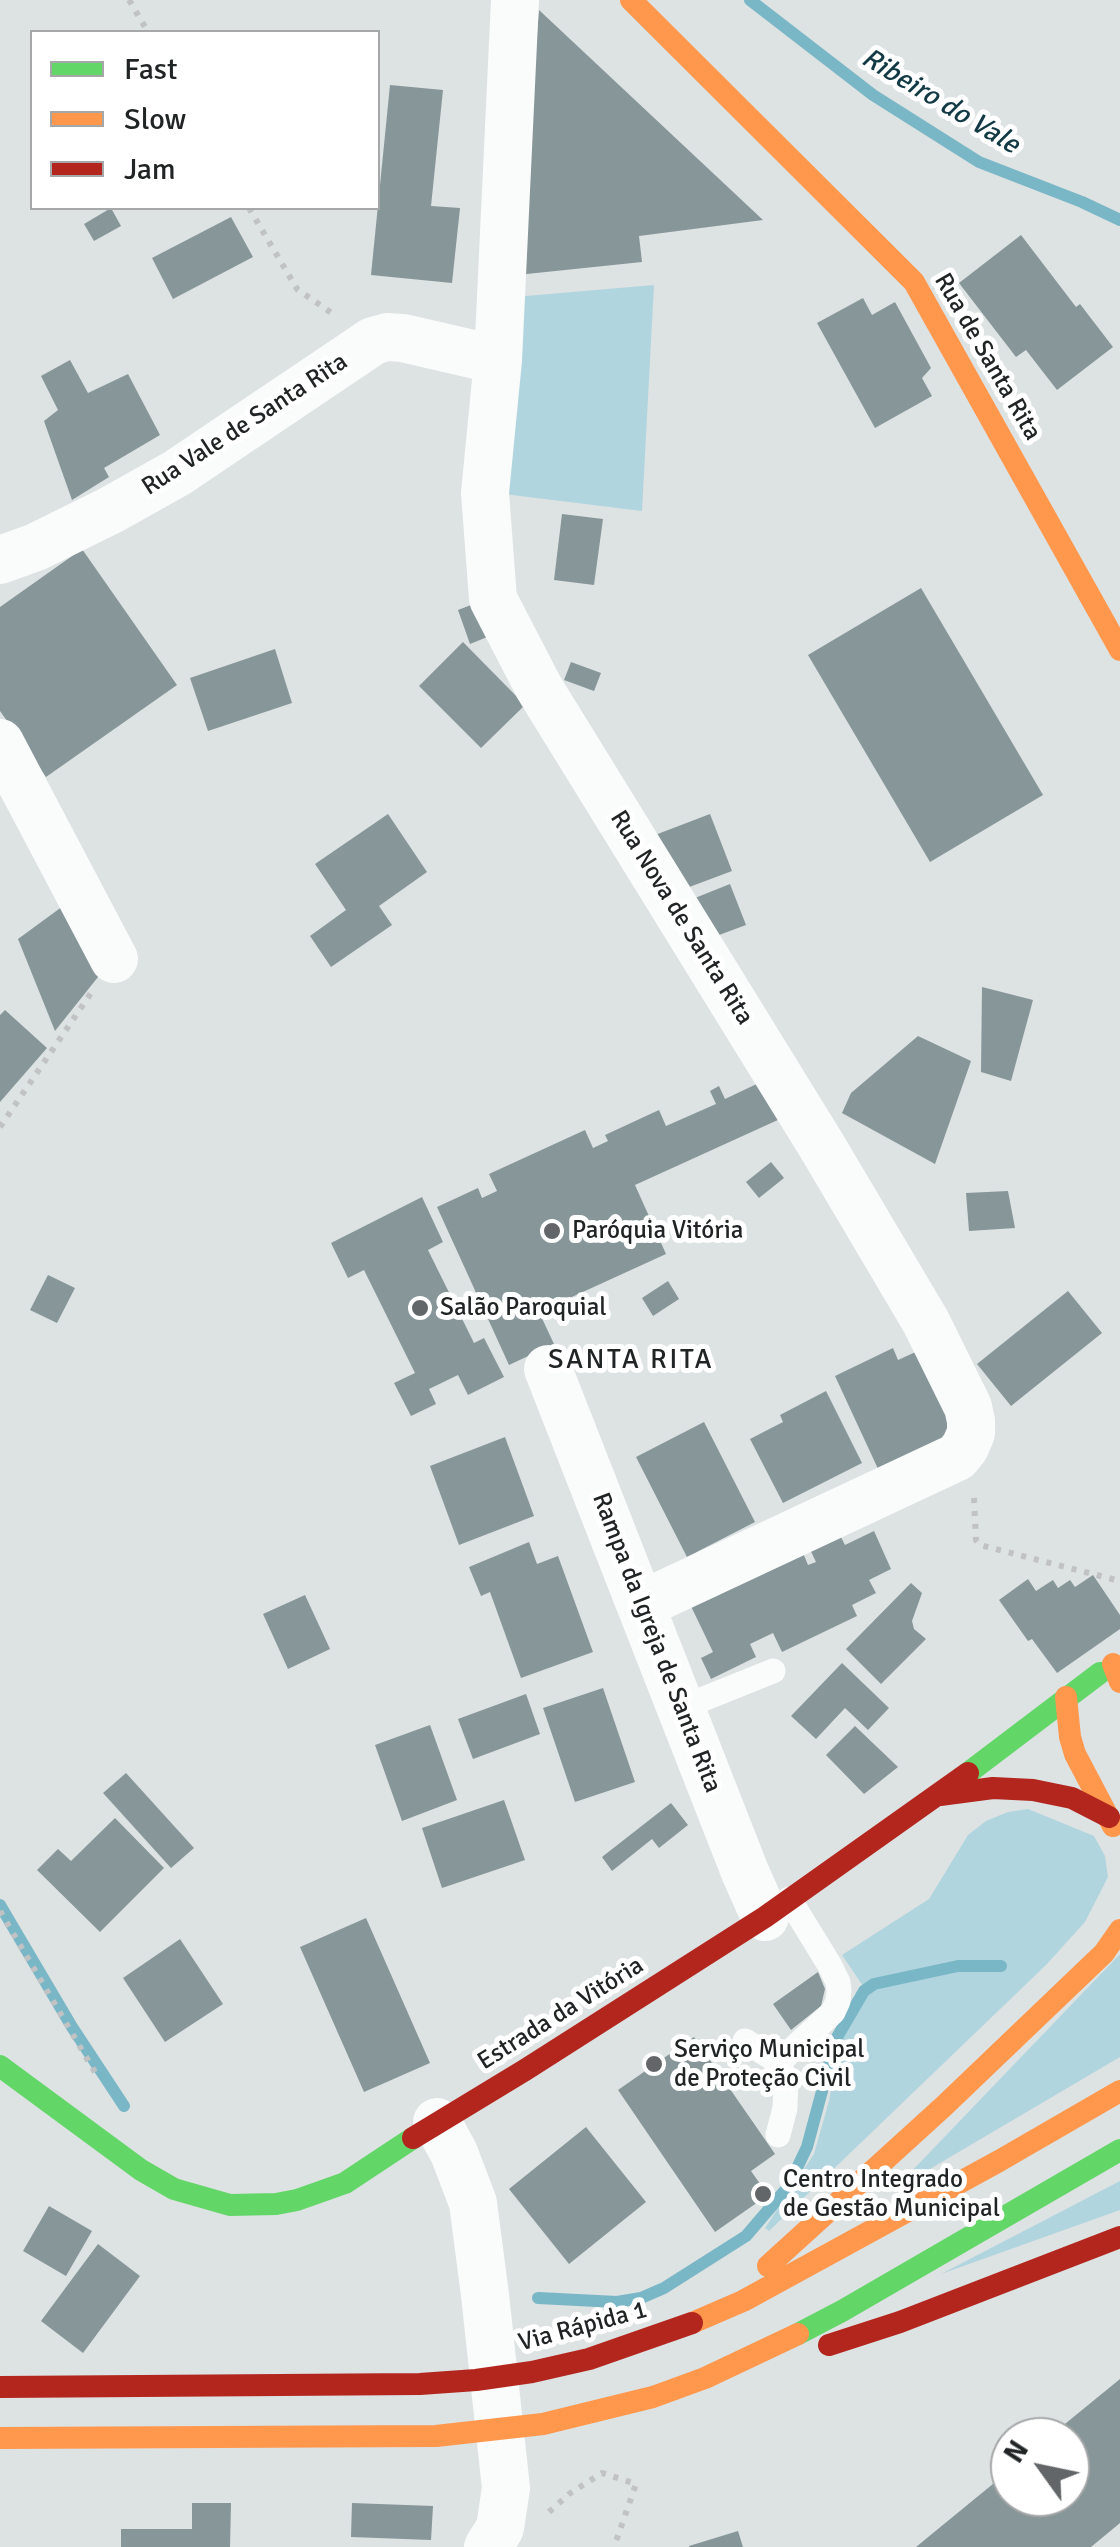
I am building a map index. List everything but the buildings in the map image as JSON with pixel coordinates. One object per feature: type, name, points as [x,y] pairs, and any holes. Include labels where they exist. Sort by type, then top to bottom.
[{"type":"main road","name":"Rua de Santa Rita","points":[[631,0],[914,282],[1120,650]]},
{"type":"main road","name":"Estrada da Vitória","points":[[0,2066],[141,2170],[174,2189],[230,2206],[297,2200],[345,2182],[777,1908],[940,1796],[1066,1697],[1118,1668]]},
{"type":"main road","points":[[1066,1697],[1075,1754],[1120,1843]]},
{"type":"main road","points":[[940,1796],[993,1788],[1033,1790],[1072,1798],[1109,1817]]},
{"type":"main road","points":[[685,2326],[756,2277],[944,2106],[1104,1953],[1120,1930]]},
{"type":"main road","name":"Via Rápida 1","points":[[0,2387],[420,2384],[532,2372],[589,2358],[685,2326],[744,2301],[1120,2090]]},
{"type":"main road","points":[[0,2438],[436,2436],[544,2424],[598,2412],[705,2378],[773,2347],[1120,2150]]},
{"type":"main road","points":[[705,2378],[854,2338],[1120,2237]]},
{"type":"street","name":"Rua Nova de Santa Rita","points":[[514,0],[498,360],[484,493],[493,598],[538,686],[926,1322],[972,1421],[966,1447],[956,1457],[641,1605]]},
{"type":"street","name":"Rua Vale de Santa Rita","points":[[0,560],[36,547],[177,473],[373,341],[403,338],[498,360]]},
{"type":"street","points":[[0,742],[114,958]]},
{"type":"street","name":"Rampa da Igreja de Santa Rita","points":[[548,1368],[681,1708],[777,1908]]},
{"type":"street","points":[[436,2122],[454,2153],[473,2203],[485,2295],[505,2502],[500,2528],[488,2547]]},
{"type":"lane","points":[[681,1708],[774,1671]]},
{"type":"lane","points":[[777,1908],[829,1964],[840,1990],[833,2012],[779,2062]]},
{"type":"lane","points":[[745,2041],[779,2062],[786,2082],[778,2135]]},
{"type":"path","points":[[129,0],[147,30]]},
{"type":"path","points":[[250,210],[297,289],[373,341]]},
{"type":"path","points":[[0,1127],[114,958]]},
{"type":"path","points":[[974,1483],[977,1543],[1120,1581]]},
{"type":"path","points":[[0,1912],[100,2082]]},
{"type":"path","points":[[569,2494],[602,2473],[636,2484],[614,2547]]},
{"type":"shaded area","points":[[654,285],[642,511],[504,494],[514,297]]},
{"type":"shaded area","points":[[1028,1809],[1094,1836],[1105,1856],[1108,1877],[1085,1922],[1046,1965],[769,2231],[765,2228],[814,2154],[840,2040],[865,1989],[842,1955],[929,1899],[968,1835],[986,1821]]},
{"type":"shaded area","points":[[1120,1954],[1120,2057],[918,2176],[907,2176]]},
{"type":"shaded area","points":[[1120,2181],[1120,2210],[941,2274]]},
{"type":"waterway","name":"Ribeiro do Vale","points":[[750,0],[873,95],[979,162],[1120,220]]},
{"type":"waterway","points":[[0,1905],[124,2106]]},
{"type":"waterway","points":[[538,2298],[617,2302],[641,2298],[664,2288],[746,2236],[788,2187],[807,2147],[836,2039],[864,1991],[874,1984],[958,1966],[1001,1966]]},
{"type":"traffic: fast","points":[[968,1773],[1100,1673]]},
{"type":"traffic: fast","points":[[0,2066],[141,2170],[174,2189],[230,2205],[297,2200],[345,2183],[413,2138]]},
{"type":"traffic: fast","points":[[798,2334],[1120,2150]]},
{"type":"traffic: slow","points":[[631,0],[914,282],[1120,650]]},
{"type":"traffic: slow","points":[[1113,1664],[1120,1682]]},
{"type":"traffic: slow","points":[[1066,1697],[1075,1754],[1113,1826]]},
{"type":"traffic: slow","points":[[768,2266],[944,2106],[1104,1953],[1120,1930]]},
{"type":"traffic: slow","points":[[692,2323],[743,2301],[1120,2091]]},
{"type":"traffic: slow","points":[[0,2438],[436,2436],[543,2424],[653,2397],[705,2378],[798,2334]]},
{"type":"traffic: jam","points":[[413,2138],[765,1917],[968,1773]]},
{"type":"traffic: jam","points":[[940,1795],[993,1788],[1033,1790],[1072,1798],[1109,1817]]},
{"type":"traffic: jam","points":[[829,2345],[900,2322],[1120,2237]]},
{"type":"traffic: jam","points":[[0,2387],[420,2384],[476,2380],[589,2359],[692,2323]]},
{"type":"place","name":"Paróquia Vitória","points":[[552,1231]]},
{"type":"place","name":"Salão Paroquial","points":[[420,1308]]},
{"type":"place","name":"Serviço Municipal de Proteção Civil","points":[[654,2064]]},
{"type":"place","name":"Centro Integrado de Gestão Municipal","points":[[763,2194]]},
{"type":"district","name":"SANTA RITA","points":[[631,1361]]}]
